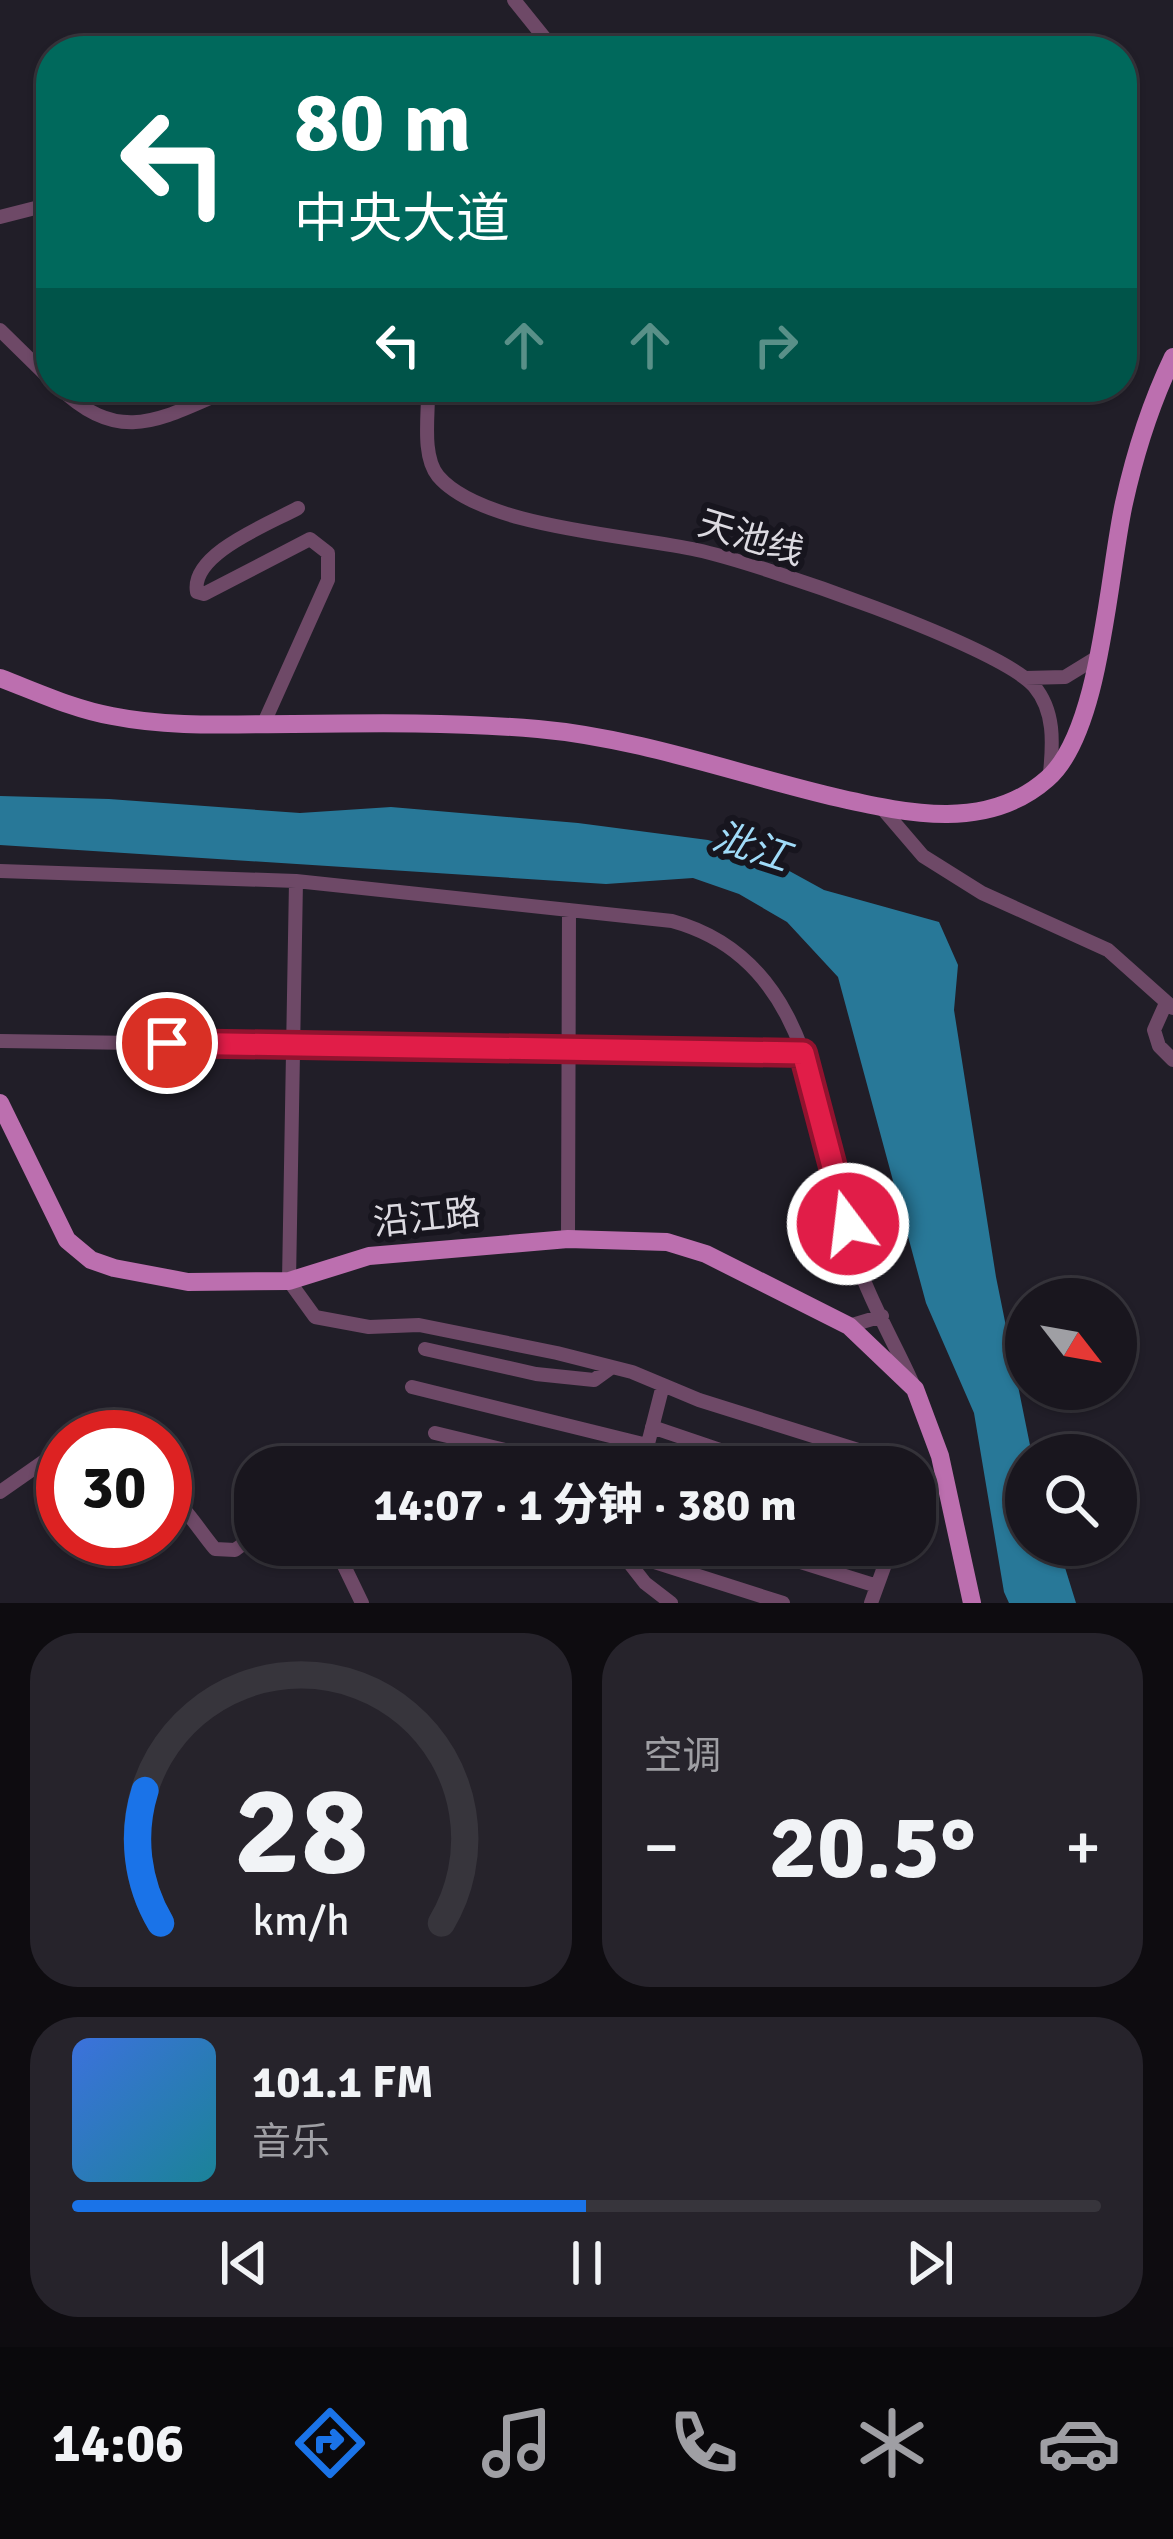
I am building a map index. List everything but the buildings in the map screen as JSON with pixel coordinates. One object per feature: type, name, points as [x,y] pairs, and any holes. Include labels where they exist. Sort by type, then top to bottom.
[{"type":"main road","points":[[0,678],[110,716],[180,725],[455,724],[541,729],[630,745],[881,807],[933,814],[988,810],[1022,798],[1049,778],[1078,737],[1128,488],[1150,410],[1173,357]]},
{"type":"main road","name":"沿江路","points":[[0,1102],[68,1240],[91,1260],[188,1282],[289,1281],[369,1256],[568,1239],[668,1242],[706,1254],[849,1326],[915,1389]]},
{"type":"main road","points":[[915,1389],[940,1456],[972,1603]]},
{"type":"street","points":[[514,0],[543,36]]},
{"type":"street","points":[[0,218],[36,208]]},
{"type":"street","points":[[0,330],[36,365]]},
{"type":"street","points":[[78,402],[88,410],[136,424],[195,402]]},
{"type":"street","name":"天池线","points":[[429,402],[432,466],[448,486],[483,506],[518,518],[727,558],[970,648],[1024,678]]},
{"type":"street","points":[[263,725],[328,580],[328,553],[310,538],[204,594],[197,592],[195,579],[208,560],[298,508]]},
{"type":"street","points":[[1024,678],[1065,676],[1096,658]]},
{"type":"street","points":[[1024,678],[1036,688],[1050,720],[1049,778]]},
{"type":"street","points":[[881,807],[923,856],[982,893],[1108,950],[1169,1005],[1154,1030],[1159,1046],[1173,1060]]},
{"type":"street","points":[[0,871],[296,881],[673,921],[730,946],[772,985],[784,1004],[803,1053],[859,1267],[915,1389]]},
{"type":"street","points":[[296,881],[289,1281],[315,1317],[369,1327],[419,1325],[612,1367],[845,1446]]},
{"type":"street","points":[[568,1239],[569,910]]},
{"type":"street","points":[[0,1041],[803,1053]]},
{"type":"street","points":[[849,1326],[882,1316]]},
{"type":"street","points":[[425,1349],[536,1374],[594,1380],[612,1367]]},
{"type":"street","points":[[412,1387],[647,1445],[663,1385]]},
{"type":"street","points":[[652,1427],[708,1446]]},
{"type":"street","points":[[435,1433],[489,1446]]},
{"type":"street","points":[[0,1492],[36,1467]]},
{"type":"street","points":[[192,1523],[214,1549],[234,1550]]},
{"type":"street","points":[[344,1566],[362,1603]]},
{"type":"street","points":[[633,1566],[645,1583],[671,1603]]},
{"type":"street","points":[[674,1566],[783,1603]]},
{"type":"street","points":[[813,1566],[877,1586]]},
{"type":"street","points":[[871,1603],[884,1566]]},
{"type":"water","points":[[0,796],[300,813],[391,807],[708,840],[762,856],[824,890],[939,922],[958,965],[954,1010],[1005,1322],[1005,1410],[1023,1410],[1028,1434],[1005,1434],[1005,1566],[1065,1566],[1076,1603],[1009,1603],[1004,1592],[974,1413],[926,1303],[838,977],[787,922],[739,894],[693,878],[606,884],[0,845]]},
{"type":"route","points":[[167,1043],[803,1053],[848,1224]]},
{"type":"water label","name":"沘江","points":[[751,847]]}]
